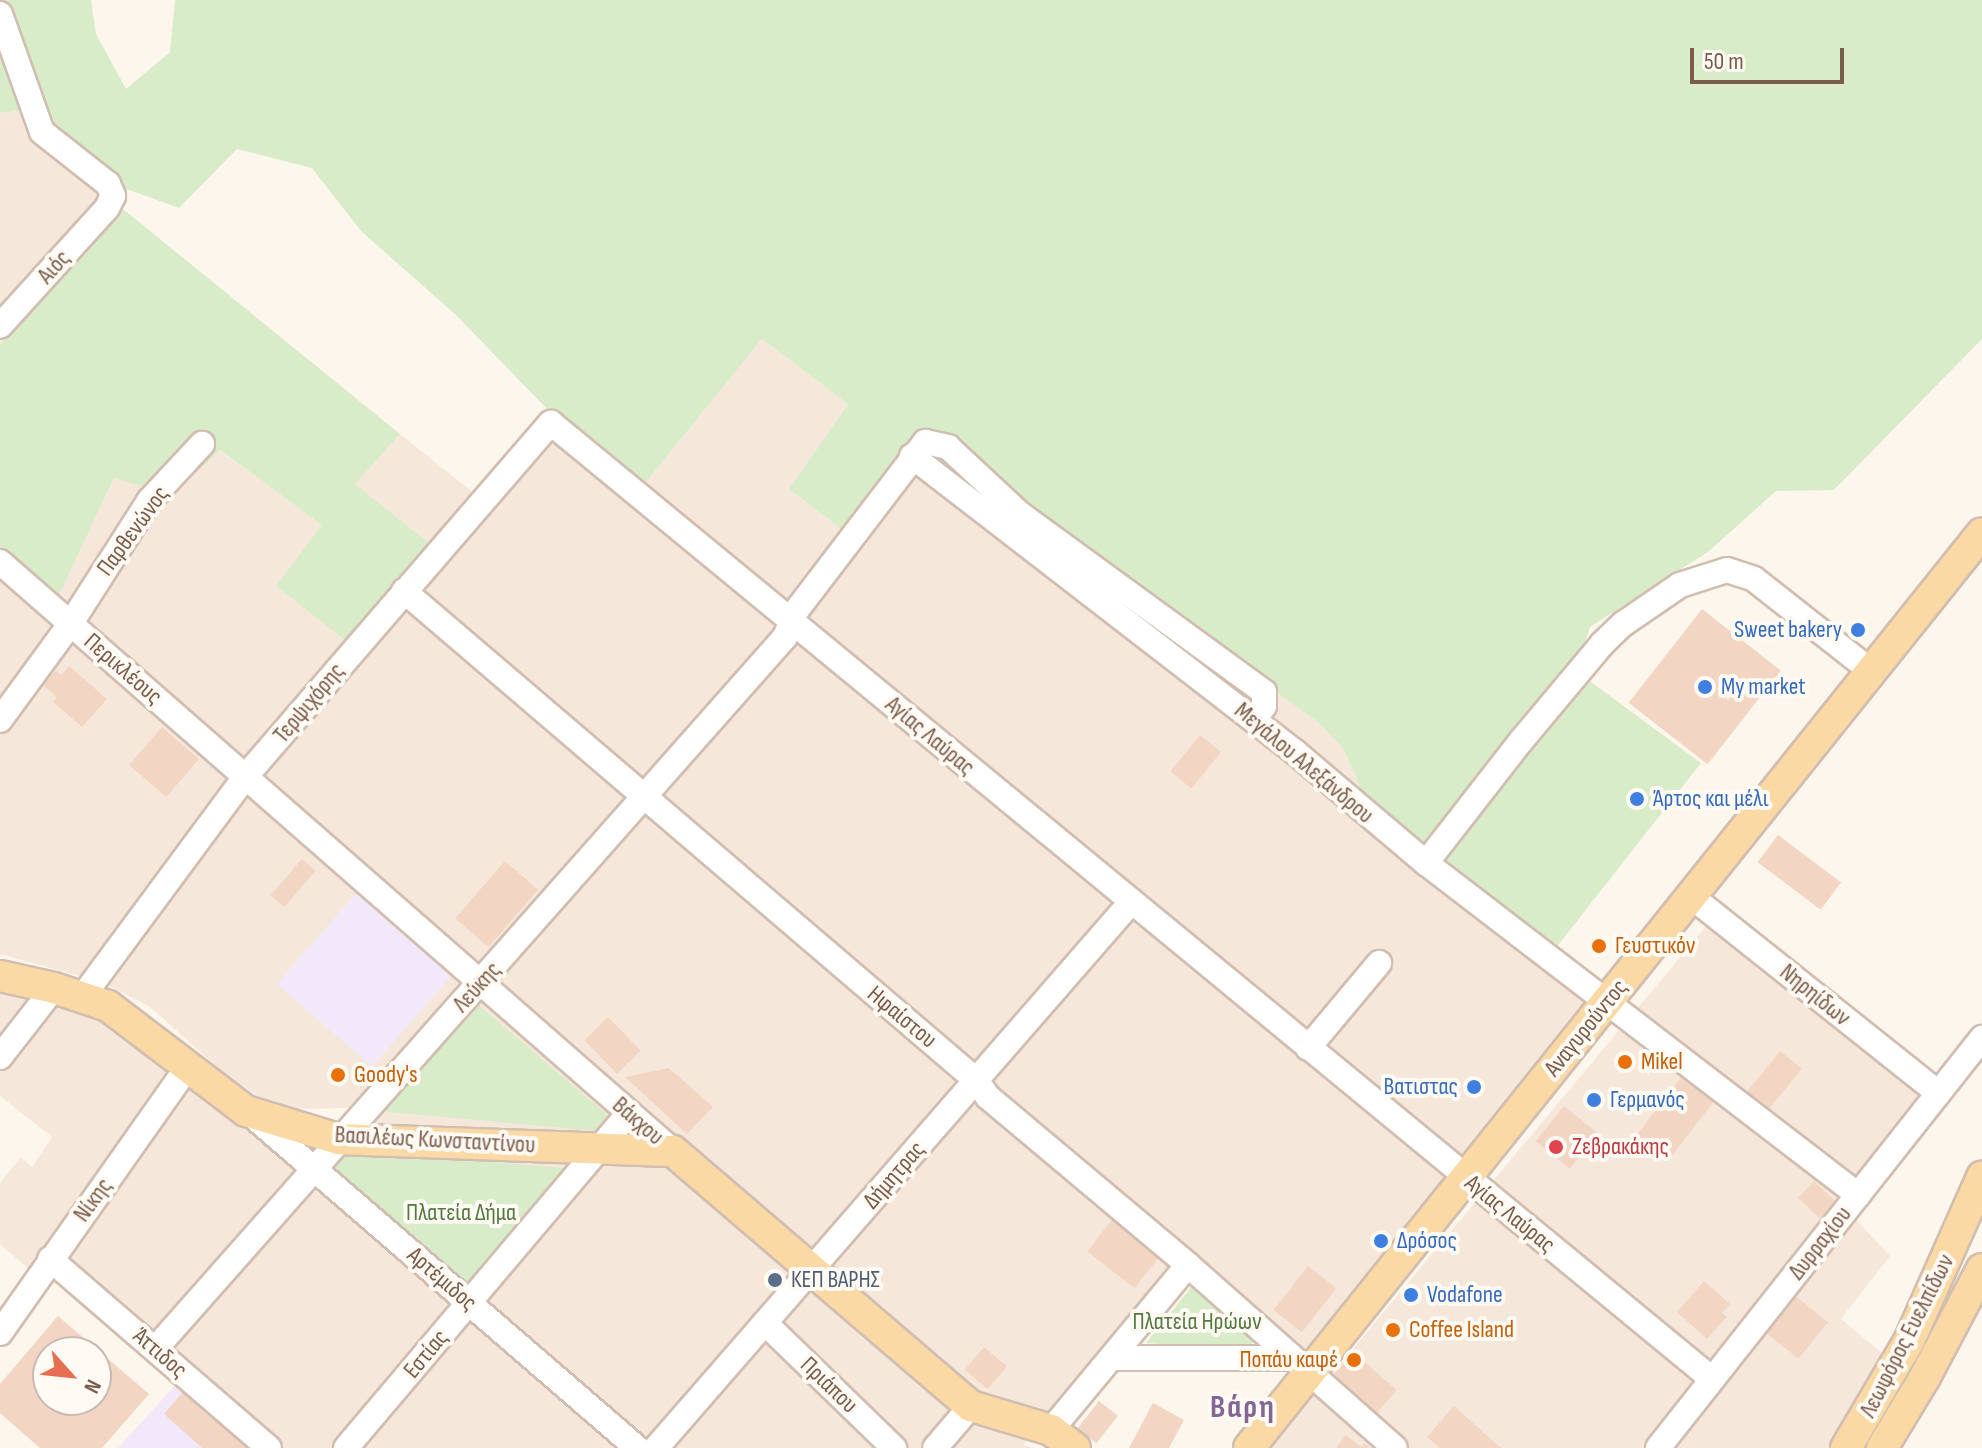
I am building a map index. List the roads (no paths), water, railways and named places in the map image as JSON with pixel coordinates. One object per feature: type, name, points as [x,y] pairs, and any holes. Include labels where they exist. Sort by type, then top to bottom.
[{"type":"main road","name":"Αναγυρούντος","points":[[1249,1448],[1301,1365],[1466,1178],[1982,533]]},
{"type":"main road","name":"Βασιλέως Κωνσταντίνου","points":[[0,976],[69,992],[108,1006],[133,1022],[187,1068],[246,1111],[338,1139],[673,1151]]},
{"type":"main road","name":"Βάκχου","points":[[673,1151],[971,1406],[1051,1430]]},
{"type":"main road","name":"Λεωφόρος Ευελπίδων","points":[[1846,1448],[1909,1341],[1982,1177]]},
{"type":"main road","name":"Λεωφόρος Ευελπίδων","points":[[1882,1448],[1925,1377],[1982,1269]]},
{"type":"main road","points":[[1051,1430],[1075,1448]]},
{"type":"street","name":"Αιός","points":[[0,14],[42,132],[108,184],[113,196],[107,208],[0,326]]},
{"type":"street","name":"Τερψιχόρης","points":[[0,1057],[69,992],[245,777],[551,423]]},
{"type":"street","name":"Αγίας Λαύρας","points":[[551,423],[1712,1379]]},
{"type":"street","name":"Παρθενώνος","points":[[0,720],[71,623],[149,501],[202,444]]},
{"type":"street","name":"Μεγάλου Αλεξάνδρου","points":[[792,622],[796,611],[912,456],[1254,720],[1426,863],[1858,1195]]},
{"type":"street","name":"Περικλέους","points":[[0,562],[245,777]]},
{"type":"street","points":[[1426,863],[1602,644],[1623,624],[1680,585],[1727,570],[1754,579],[1871,671]]},
{"type":"street","name":"Ηφαίστου","points":[[404,591],[976,1080],[988,1097],[1188,1265],[1395,1448]]},
{"type":"street","name":"Λεύκης","points":[[156,1348],[785,637],[792,622]]},
{"type":"street","name":"Βάκχου","points":[[245,777],[673,1151]]},
{"type":"street","name":"Νηρηίδων","points":[[1692,897],[1938,1093]]},
{"type":"street","name":"Δήμητρας","points":[[656,1448],[1131,902]]},
{"type":"street","points":[[1308,1048],[1379,963]]},
{"type":"street","name":"Δυρραχίου","points":[[1658,1448],[1982,1038]]},
{"type":"street","name":"Νίκης","points":[[0,1333],[187,1068]]},
{"type":"street","name":"Αρτέμιδος","points":[[246,1111],[315,1167],[637,1448]]},
{"type":"street","name":"Εστίας","points":[[346,1448],[629,1113]]},
{"type":"street","name":"Άττιδος","points":[[50,1259],[269,1448]]},
{"type":"street","points":[[1051,1430],[1188,1265]]},
{"type":"street","name":"Πριάπου","points":[[765,1323],[894,1448]]},
{"type":"street","points":[[1113,1358],[1301,1365]]},
{"type":"street","points":[[935,1448],[971,1406]]},
{"type":"place","name":"Sweet bakery","points":[[1858,630]]},
{"type":"place","name":"My market","points":[[1705,687]]},
{"type":"place","name":"Άρτος και μέλι","points":[[1637,799]]},
{"type":"place","name":"Γευστικόν","points":[[1599,946]]},
{"type":"place","name":"Mikel","points":[[1625,1062]]},
{"type":"place","name":"Goody's","points":[[338,1075]]},
{"type":"place","name":"Βατιστας","points":[[1474,1087]]},
{"type":"place","name":"Γερμανός","points":[[1594,1100]]},
{"type":"place","name":"Ζεβρακάκης","points":[[1556,1147]]},
{"type":"place","name":"Δρόσος","points":[[1381,1241]]},
{"type":"place","name":"ΚΕΠ ΒΑΡΗΣ","points":[[775,1280]]},
{"type":"place","name":"Vodafone","points":[[1411,1295]]},
{"type":"place","name":"Coffee Island","points":[[1393,1330]]},
{"type":"place","name":"Ποπάυ καφέ","points":[[1354,1360]]},
{"type":"district","name":"Βάρη","points":[[1243,1408]]},
{"type":"park label","name":"Πλατεία Δήμα","points":[[461,1213]]},
{"type":"park label","name":"Πλατεία Ηρώων","points":[[1197,1322]]}]
